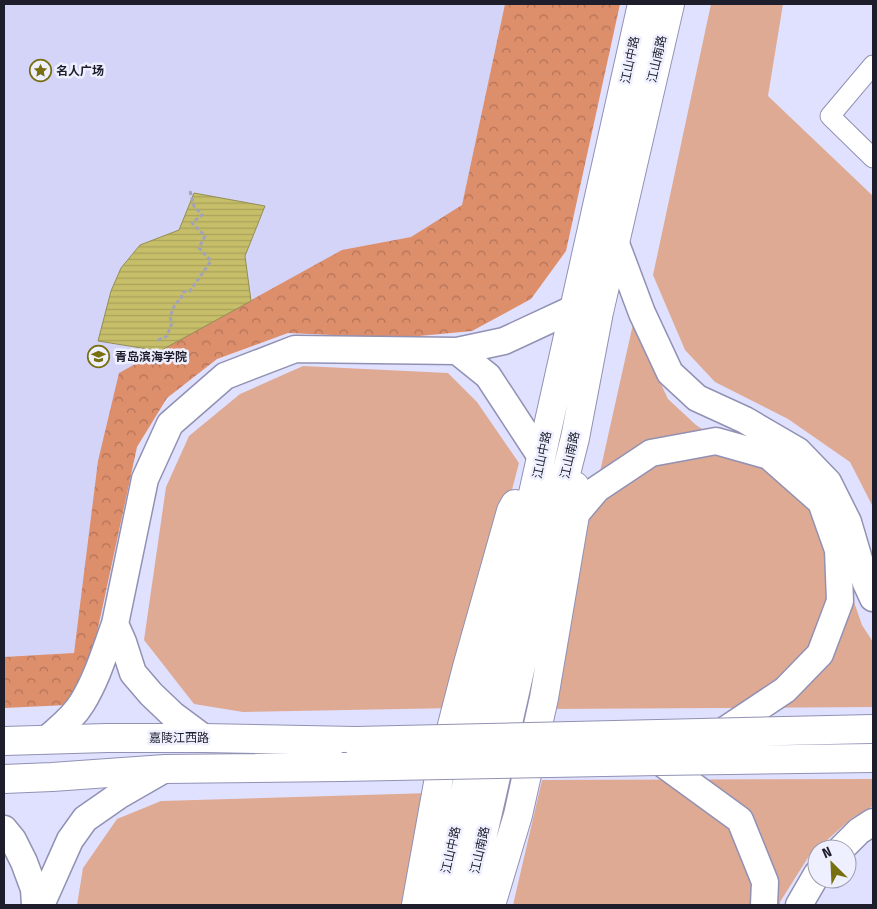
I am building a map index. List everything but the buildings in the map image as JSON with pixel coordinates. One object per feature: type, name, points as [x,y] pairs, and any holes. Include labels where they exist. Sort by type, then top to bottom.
[{"type":"main road","name":"江山中路","points":[[438,905],[528,516],[642,4]]},
{"type":"main road","name":"江山南路","points":[[467,905],[550,537],[575,438],[599,312],[670,4]]},
{"type":"main road","points":[[615,241],[642,313],[670,373],[697,398],[745,420],[798,451],[828,482],[848,522],[866,583],[873,598]]},
{"type":"main road","points":[[46,740],[70,718],[81,703],[100,667],[115,624],[145,479],[170,424],[225,376],[295,349],[457,351],[504,341],[575,308]]},
{"type":"main road","points":[[416,905],[440,772],[467,667],[511,511],[541,457],[488,376],[457,351]]},
{"type":"main road","points":[[491,905],[518,815],[544,698],[575,515],[575,438]]},
{"type":"main road","points":[[575,515],[597,489],[651,453],[716,442],[770,456],[821,502],[838,550],[840,601],[820,654],[785,690],[722,732]]},
{"type":"main road","points":[[115,624],[133,673],[173,715],[204,738]]},
{"type":"main road","name":"嘉陵江西路","points":[[4,741],[204,738],[355,741],[873,729]]},
{"type":"main road","points":[[4,779],[165,769],[873,758]]},
{"type":"main road","points":[[660,761],[740,820],[765,882],[764,905]]},
{"type":"main road","points":[[41,905],[70,840],[85,819],[118,796],[165,769]]},
{"type":"main road","points":[[850,839],[859,830],[873,822]]},
{"type":"main road","points":[[4,829],[13,840],[24,862],[34,889],[34,905]]},
{"type":"main road","points":[[799,905],[808,889]]},
{"type":"street","points":[[873,65],[830,116],[873,158]]},
{"type":"path","points":[[158,340],[167,336],[172,323],[170,317],[175,304],[181,299],[183,292],[190,291],[211,261],[199,248],[205,236],[192,222],[202,214],[194,206],[190,191]]},
{"type":"shaded area","name":"青岛滨海学院","points":[[4,4],[505,4],[438,318],[257,318],[132,395],[65,691],[4,694]]},
{"type":"shaded area","points":[[711,4],[783,4],[768,96],[873,196],[873,507],[850,462],[788,419],[715,382],[685,350],[653,275]]},
{"type":"shaded area","points":[[194,193],[265,206],[245,256],[251,301],[160,351],[98,341],[111,291],[121,268],[140,245],[179,230]]},
{"type":"shaded area","points":[[633,324],[668,399],[696,425],[779,479],[811,510],[854,602],[862,625],[873,642],[873,707],[547,709]]},
{"type":"shaded area","points":[[303,366],[448,373],[477,402],[519,463],[455,708],[243,712],[194,704],[144,640],[166,487],[189,436],[240,394]]},
{"type":"shaded area","points":[[873,779],[873,806],[852,818],[828,839],[807,839],[807,859],[780,902],[780,905],[513,905],[542,780]]},
{"type":"shaded area","points":[[431,793],[404,905],[77,905],[83,868],[117,819],[161,801]]},
{"type":"green space","points":[[505,4],[620,4],[566,251],[531,299],[472,331],[398,338],[288,333],[217,359],[167,398],[137,447],[89,670],[67,705],[4,708],[4,657],[74,653],[98,461],[119,373],[342,250],[411,237],[462,205]]},
{"type":"place","name":"名人广场","points":[[40,71]]},
{"type":"place","name":"青岛滨海学院","points":[[99,357]]}]
